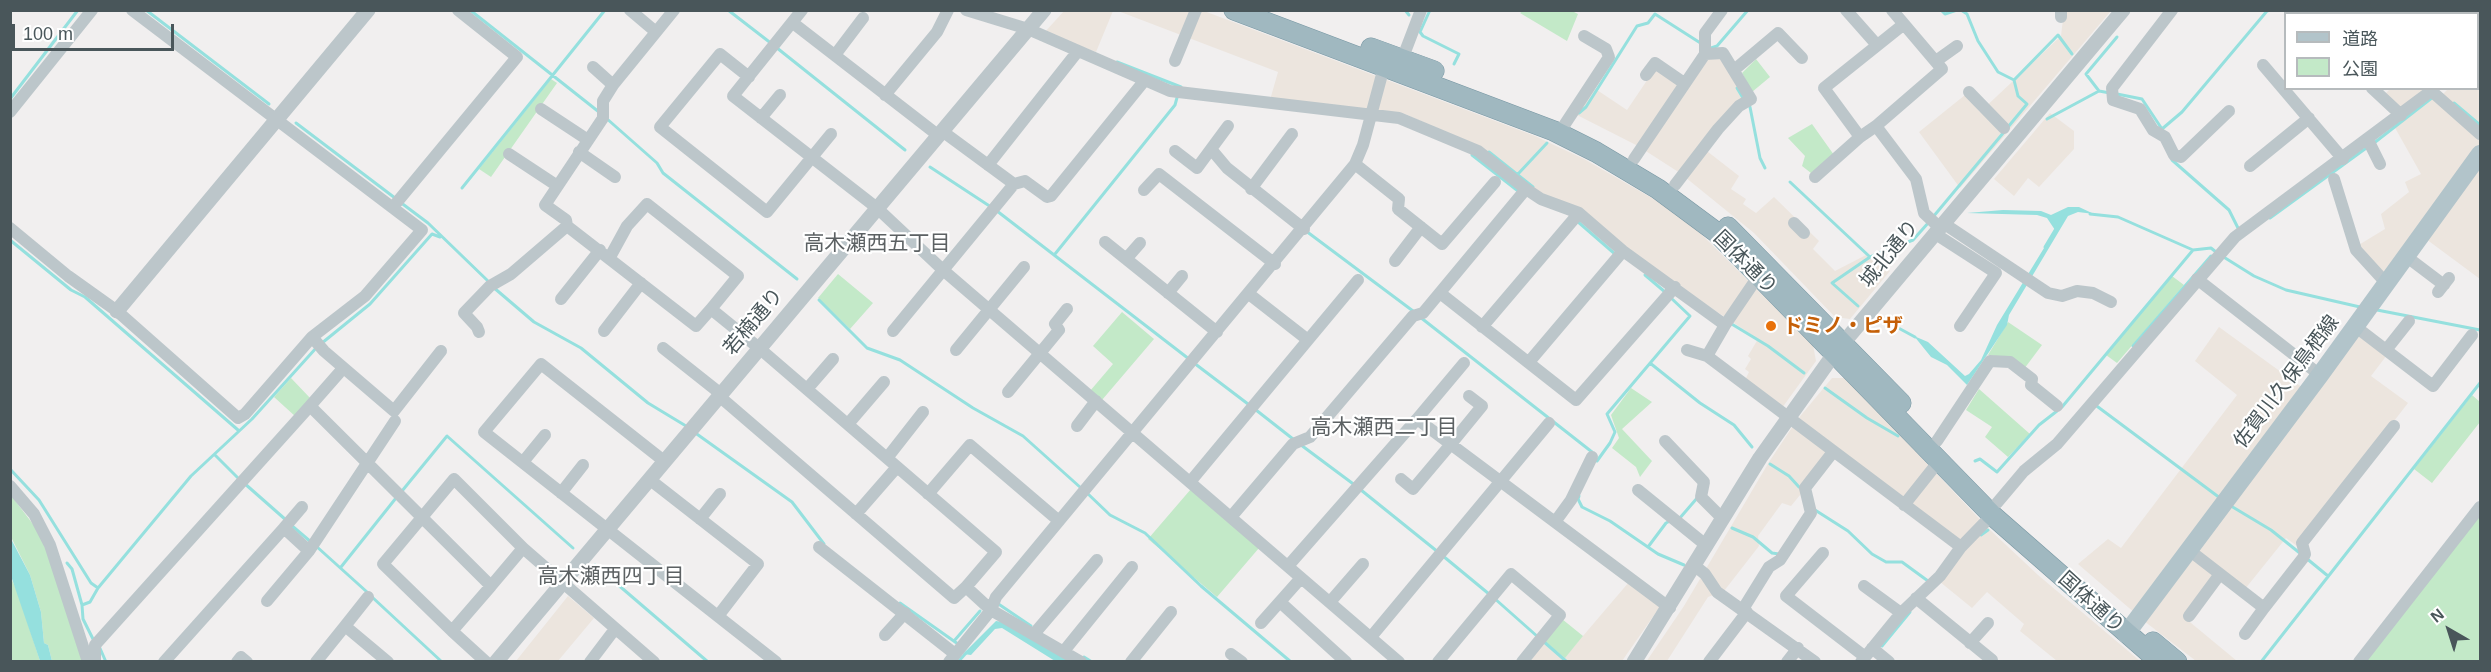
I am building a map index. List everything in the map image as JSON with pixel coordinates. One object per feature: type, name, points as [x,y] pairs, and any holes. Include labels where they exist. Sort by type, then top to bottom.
[{"type":"highway","name":"国体通り","points":[[1234,10],[1565,124],[1634,159],[1675,186],[1748,245],[1939,461],[2129,630],[2160,662]]},
{"type":"highway","name":"国体通り","points":[[1270,10],[1394,66],[1554,131],[1596,152],[1658,189],[1716,232],[1937,441],[1995,509]]},
{"type":"highway","name":"国体通り","points":[[2129,630],[2177,662]]},
{"type":"main road","name":"佐賀川久保鳥栖線","points":[[2129,630],[2356,327],[2481,154]]},
{"type":"street","points":[[10,112],[92,10]]},
{"type":"street","points":[[10,228],[68,276],[117,311],[238,418],[245,414],[365,296],[422,230],[396,203],[277,120],[132,10]]},
{"type":"street","points":[[117,311],[368,10]]},
{"type":"street","points":[[396,203],[517,57],[458,10]]},
{"type":"street","points":[[630,10],[656,32]]},
{"type":"street","points":[[561,299],[605,254],[646,204],[738,276],[696,326],[605,254],[567,226],[566,220],[545,205],[556,185],[588,140],[603,113],[603,101],[613,85],[674,10]]},
{"type":"street","points":[[802,10],[733,96],[877,208],[943,270],[1399,662]]},
{"type":"street","points":[[885,95],[937,32],[948,10]]},
{"type":"street","points":[[966,10],[1028,29],[1144,80],[1178,92],[1371,111],[1414,122],[1478,151],[1523,192],[1576,217],[1670,292],[1727,322]]},
{"type":"street","name":"若楠通り","points":[[496,662],[1044,10]]},
{"type":"street","points":[[1175,61],[1196,10]]},
{"type":"street","points":[[819,546],[848,572],[956,653],[991,610],[996,597],[1192,362],[1214,330],[1249,294],[1271,261],[1302,231],[1355,164],[1363,145],[1371,111],[1420,10]]},
{"type":"street","points":[[1709,50],[1705,33],[1722,10]]},
{"type":"street","points":[[1846,10],[1877,45]]},
{"type":"street","points":[[1815,177],[1942,69],[1892,10]]},
{"type":"street","name":"城北通り","points":[[1634,662],[1670,608],[1787,417],[1936,224],[2123,10]]},
{"type":"street","points":[[2172,10],[2113,93],[2113,100],[2140,109],[2161,134],[2174,155],[2181,157],[2229,111]]},
{"type":"street","points":[[834,56],[863,18]]},
{"type":"street","points":[[793,23],[885,95],[1014,184]]},
{"type":"street","points":[[1860,137],[1824,88],[1904,24]]},
{"type":"street","points":[[1734,70],[1778,33],[1802,58]]},
{"type":"street","points":[[1565,124],[1609,57],[1606,49],[1584,36]]},
{"type":"street","points":[[1936,61],[1957,46]]},
{"type":"street","points":[[1675,186],[1718,129],[1739,106],[1751,99],[1723,52],[1709,50]]},
{"type":"street","points":[[1634,159],[1684,83],[1709,50]]},
{"type":"street","points":[[988,165],[1078,51]]},
{"type":"street","points":[[749,77],[720,54],[660,128],[767,212],[831,134]]},
{"type":"street","points":[[1646,75],[1655,63],[1684,83]]},
{"type":"street","points":[[2263,64],[2284,89]]},
{"type":"street","points":[[593,67],[613,85]]},
{"type":"street","points":[[893,331],[1014,184],[1025,181],[1047,197],[1051,196],[1144,80]]},
{"type":"street","points":[[2285,90],[2343,159]]},
{"type":"street","points":[[2374,90],[2400,116]]},
{"type":"street","points":[[1823,553],[1786,596],[1873,656],[1901,613],[1919,602],[1960,547],[1995,509],[2024,471],[2056,444],[2197,279],[2241,232],[2343,159],[2371,144],[2400,116],[2438,91],[2481,134]]},
{"type":"street","points":[[1969,92],[2004,128]]},
{"type":"street","points":[[761,118],[780,95]]},
{"type":"street","points":[[541,109],[588,140]]},
{"type":"street","points":[[2250,166],[2309,118]]},
{"type":"street","points":[[1175,151],[1197,168],[1228,126]]},
{"type":"street","points":[[1876,126],[1903,158],[1916,179],[1924,213],[1996,273],[1960,326]]},
{"type":"street","points":[[1251,189],[1292,134]]},
{"type":"street","points":[[2371,144],[2380,164]]},
{"type":"street","points":[[1211,149],[1227,168],[1302,231]]},
{"type":"street","points":[[579,152],[615,177]]},
{"type":"street","points":[[508,154],[556,185]]},
{"type":"street","points":[[1355,164],[1399,199],[1398,209],[1442,244],[1496,182]]},
{"type":"street","points":[[1144,190],[1160,174],[1271,261]]},
{"type":"street","points":[[2334,179],[2356,250],[2387,284]]},
{"type":"street","points":[[1231,517],[1297,442],[1310,438],[1440,293],[1523,192]]},
{"type":"street","points":[[1482,327],[1576,217]]},
{"type":"street","points":[[1794,223],[1804,233]]},
{"type":"street","points":[[1936,224],[2048,293],[2062,296],[2077,291],[2092,293],[2111,302]]},
{"type":"street","points":[[479,332],[464,313],[492,284],[511,274],[567,226]]},
{"type":"street","points":[[1395,261],[1421,227]]},
{"type":"street","points":[[1105,242],[1214,330]]},
{"type":"street","points":[[1126,259],[1140,243]]},
{"type":"street","points":[[1530,362],[1620,254]]},
{"type":"street","points":[[2407,257],[2444,285]]},
{"type":"street","points":[[956,350],[1024,267]]},
{"type":"street","points":[[1707,356],[1759,275]]},
{"type":"street","points":[[1168,293],[1182,276]]},
{"type":"street","points":[[2197,279],[2320,375]]},
{"type":"street","points":[[1190,482],[1358,280]]},
{"type":"street","points":[[604,331],[641,283]]},
{"type":"street","points":[[1440,293],[1576,400],[1670,292]]},
{"type":"street","points":[[1249,294],[1308,340]]},
{"type":"street","points":[[663,348],[954,598],[966,588],[996,552],[711,309]]},
{"type":"street","points":[[1008,392],[1059,330],[1055,324],[1067,309]]},
{"type":"street","points":[[2386,350],[2409,321]]},
{"type":"street","points":[[2356,327],[2433,386],[2472,335]]},
{"type":"street","points":[[317,343],[394,411],[441,351]]},
{"type":"street","points":[[1687,350],[1707,356],[1960,547]]},
{"type":"street","points":[[807,389],[833,359]]},
{"type":"street","points":[[1937,441],[1990,361],[2010,362],[2032,379],[2031,385],[2057,406]]},
{"type":"street","points":[[1288,566],[1356,487],[1368,478],[1464,363]]},
{"type":"street","points":[[664,461],[541,364],[484,432],[776,662]]},
{"type":"street","points":[[95,662],[96,643],[339,373]]},
{"type":"street","points":[[848,424],[884,382]]},
{"type":"street","points":[[1401,479],[1413,489],[1451,444],[1482,406],[1469,396]]},
{"type":"street","points":[[1077,426],[1096,401]]},
{"type":"street","points":[[310,406],[491,586]]},
{"type":"street","points":[[856,514],[892,463],[923,412]]},
{"type":"street","points":[[1417,419],[1670,608]]},
{"type":"street","points":[[267,601],[312,546],[395,421]]},
{"type":"street","points":[[1371,637],[1549,423]]},
{"type":"street","points":[[2244,634],[2304,556],[2302,543],[2394,426]]},
{"type":"street","points":[[523,462],[545,435]]},
{"type":"street","points":[[1665,441],[1704,482],[1702,494],[1723,519]]},
{"type":"street","points":[[928,494],[970,445],[1059,521]]},
{"type":"street","points":[[1709,662],[1745,611],[1769,567],[1780,560],[1811,513],[1805,488],[1833,452]]},
{"type":"street","points":[[1555,522],[1571,500],[1592,457]]},
{"type":"street","points":[[1904,505],[1939,461]]},
{"type":"street","points":[[561,493],[583,465]]},
{"type":"street","points":[[486,662],[383,564],[454,479],[561,583],[654,662]]},
{"type":"street","points":[[649,479],[758,564],[718,616]]},
{"type":"street","points":[[10,486],[34,514],[50,545],[88,662]]},
{"type":"street","points":[[1638,490],[1707,546]]},
{"type":"street","points":[[700,519],[720,494]]},
{"type":"street","points":[[164,662],[302,507]]},
{"type":"street","points":[[2359,662],[2481,507]]},
{"type":"street","points":[[287,524],[312,546]]},
{"type":"street","points":[[452,631],[523,548]]},
{"type":"street","points":[[2189,550],[2264,608]]},
{"type":"street","points":[[1034,634],[1097,560]]},
{"type":"street","points":[[1330,602],[1363,564]]},
{"type":"street","points":[[1695,566],[1705,574],[1717,592],[1815,662]]},
{"type":"street","points":[[1064,651],[1132,567]]},
{"type":"street","points":[[1438,662],[1511,574],[1560,615],[1522,662]]},
{"type":"street","points":[[2189,616],[2220,574]]},
{"type":"street","points":[[1261,623],[1301,578]]},
{"type":"street","points":[[1864,586],[1901,613]]},
{"type":"street","points":[[966,588],[991,610],[1081,662]]},
{"type":"street","points":[[316,662],[368,597]]},
{"type":"street","points":[[1280,602],[1346,662]]},
{"type":"street","points":[[1919,602],[1992,660]]},
{"type":"street","points":[[1131,662],[1171,612]]},
{"type":"street","points":[[885,635],[905,613]]},
{"type":"street","points":[[1970,643],[1988,623]]},
{"type":"street","points":[[345,626],[388,662]]},
{"type":"street","points":[[590,662],[615,629]]},
{"type":"street","points":[[1787,662],[1798,648]]},
{"type":"street","points":[[1231,654],[1242,662]]},
{"type":"street","points":[[237,662],[241,657],[247,662]]},
{"type":"shaded area","points":[[2108,10],[2110,12],[1960,188],[1919,132],[1965,95],[1980,112],[2061,36],[2064,11]]},
{"type":"shaded area","points":[[1064,11],[1113,11],[1096,52],[1044,33]]},
{"type":"shaded area","points":[[1118,11],[1204,11],[1535,136],[1584,159],[1657,201],[1698,231],[1813,345],[1816,361],[1782,408],[1745,380],[1749,372],[1745,369],[1751,359],[1748,356],[1758,339],[1619,247],[1580,211],[1536,194],[1485,150],[1405,114],[1270,100],[1278,72]]},
{"type":"shaded area","points":[[2480,48],[2480,148],[2384,278],[2357,246],[2385,229],[2381,214],[2409,192],[2405,182],[2421,174],[2394,126],[2404,117],[2383,96],[2389,90],[2437,90],[2443,94],[2447,90],[2479,90]]},
{"type":"shaded area","points":[[1723,58],[1745,99],[1703,148],[1739,176],[1731,189],[1746,199],[1743,204],[1756,213],[1774,197],[1819,241],[1813,249],[1835,271],[1866,255],[1890,271],[1850,319],[1835,317],[1754,233],[1680,173],[1638,146],[1577,115],[1594,88],[1627,110],[1656,67],[1686,86],[1704,59]]},
{"type":"shaded area","points":[[2050,113],[2074,131],[2074,149],[2039,187],[2028,178],[2014,196],[1994,179]]},
{"type":"shaded area","points":[[2480,166],[2480,279],[2426,239]]},
{"type":"shaded area","points":[[2219,327],[2303,388],[2136,614],[2078,564],[2108,539],[2121,548],[2237,395],[2195,361]]},
{"type":"shaded area","points":[[2358,332],[2387,355],[2371,376],[2408,403],[2297,546],[2286,538],[2245,589],[2220,570],[2185,618],[2237,661],[2196,661],[2144,621]]},
{"type":"shaded area","points":[[1832,378],[1846,378],[1989,529],[2038,575],[2140,661],[2057,661],[2020,631],[2024,624],[1987,592],[1972,608],[1934,577],[1959,543],[1837,450],[1791,506],[1782,503],[1758,536],[1759,546],[1724,591],[1708,597],[1667,661],[1646,662],[1684,606],[1769,462],[1797,420]]},
{"type":"shaded area","points":[[1635,575],[1666,598],[1622,661],[1528,662],[1544,641],[1565,657]]},
{"type":"shaded area","points":[[568,596],[594,618],[558,661],[516,661]]},
{"type":"green space","points":[[1524,10],[1572,11],[1578,14],[1567,41],[1520,13]]},
{"type":"green space","points":[[1756,59],[1770,77],[1752,92],[1742,73]]},
{"type":"green space","points":[[551,79],[557,83],[491,177],[479,169]]},
{"type":"green space","points":[[1812,124],[1834,155],[1811,173],[1802,166],[1805,156],[1788,138]]},
{"type":"green space","points":[[838,274],[873,303],[850,329],[818,298]]},
{"type":"green space","points":[[2172,276],[2184,285],[2117,363],[2106,355]]},
{"type":"green space","points":[[1122,312],[1154,339],[1102,400],[1090,391],[1113,364],[1093,346]]},
{"type":"green space","points":[[2008,322],[2042,345],[2024,369],[2011,358],[1988,355]]},
{"type":"green space","points":[[291,378],[311,399],[296,417],[274,397]]},
{"type":"green space","points":[[1631,388],[1652,402],[1622,429],[1652,461],[1640,477],[1636,467],[1612,448],[1619,438],[1611,415]]},
{"type":"green space","points":[[1979,389],[2030,434],[2008,457],[1985,437],[1992,427],[1966,410]]},
{"type":"green space","points":[[2472,395],[2480,402],[2480,422],[2432,483],[2414,469]]},
{"type":"green space","points":[[1191,489],[1259,548],[1217,597],[1148,539]]},
{"type":"green space","points":[[10,494],[42,536],[83,661],[52,661],[48,645],[44,643],[41,612],[30,575],[11,537]]},
{"type":"green space","points":[[2480,514],[2480,661],[2363,661]]},
{"type":"green space","points":[[10,576],[18,593],[40,661],[11,661]]},
{"type":"green space","points":[[1562,619],[1583,636],[1565,658],[1544,641]]},
{"type":"water","points":[[2068,207],[2079,207],[2094,214],[2078,212],[2068,216],[2009,315],[2007,325],[1967,385],[1947,365],[1931,357],[1914,336],[1928,342],[1965,376],[1969,374],[1981,360],[1997,325],[2055,230],[2047,218],[2037,215],[1967,213],[2003,210],[2041,211],[2051,215]]},
{"type":"water","points":[[10,537],[30,575],[41,612],[44,643],[48,645],[52,661],[40,661],[11,576]]},
{"type":"water","points":[[996,621],[1009,623],[1071,661],[1055,661],[1002,628],[995,629],[971,655],[963,654]]},
{"type":"waterway","points":[[10,99],[78,10]]},
{"type":"waterway","points":[[146,10],[269,104]]},
{"type":"waterway","points":[[470,10],[599,112]]},
{"type":"waterway","points":[[462,188],[605,10]]},
{"type":"waterway","points":[[728,10],[772,44]]},
{"type":"waterway","points":[[1405,10],[1409,15]]},
{"type":"waterway","points":[[1430,10],[1420,32],[1423,36],[1459,54],[1454,64]]},
{"type":"waterway","points":[[1711,48],[1717,46],[1748,10]]},
{"type":"waterway","points":[[1941,10],[1945,14],[1957,10]]},
{"type":"waterway","points":[[1961,10],[1967,14],[1978,41],[1998,72],[2014,80],[2018,96],[2027,104],[2008,127]]},
{"type":"waterway","points":[[2117,94],[2142,99],[2162,129],[2182,112],[2270,10]]},
{"type":"waterway","points":[[1579,113],[1586,107],[1637,26],[1648,23],[1655,14],[1702,44]]},
{"type":"waterway","points":[[2014,80],[2058,35],[2072,54]]},
{"type":"waterway","points":[[2099,91],[2086,74],[2117,37]]},
{"type":"waterway","points":[[777,48],[905,150]]},
{"type":"waterway","points":[[1117,62],[1181,87]]},
{"type":"waterway","points":[[1737,88],[1743,98]]},
{"type":"waterway","points":[[2047,119],[2099,91],[2110,93]]},
{"type":"waterway","points":[[1055,254],[1175,105],[1178,94]]},
{"type":"waterway","points":[[2374,143],[2433,97]]},
{"type":"waterway","points":[[2454,103],[2480,125]]},
{"type":"waterway","points":[[1750,107],[1760,158],[1765,168]]},
{"type":"waterway","points":[[606,118],[657,163],[663,173],[797,279]]},
{"type":"waterway","points":[[296,123],[395,198]]},
{"type":"waterway","points":[[1933,217],[2004,132]]},
{"type":"waterway","points":[[1518,174],[1547,143]]},
{"type":"waterway","points":[[2270,218],[2369,146]]},
{"type":"waterway","points":[[1489,152],[1533,187]]},
{"type":"waterway","points":[[1472,155],[1518,191]]},
{"type":"waterway","points":[[2172,160],[2229,210],[2239,230]]},
{"type":"waterway","points":[[930,167],[991,207]]},
{"type":"waterway","points":[[1790,182],[1870,257],[1832,283],[1858,306]]},
{"type":"waterway","points":[[400,202],[428,223],[489,282]]},
{"type":"waterway","points":[[997,211],[1189,359]]},
{"type":"waterway","points":[[2090,214],[2118,217],[2193,250],[2211,248],[2216,252]]},
{"type":"waterway","points":[[1577,221],[1615,254]]},
{"type":"waterway","points":[[1870,257],[1913,240],[1929,222]]},
{"type":"waterway","points":[[2045,247],[2057,227]]},
{"type":"waterway","points":[[1306,231],[1413,311]]},
{"type":"waterway","points":[[322,343],[370,304],[432,234],[440,237]]},
{"type":"waterway","points":[[10,240],[71,290],[85,297],[238,430]]},
{"type":"waterway","points":[[2062,407],[2193,250]]},
{"type":"waterway","points":[[2133,346],[2211,256]]},
{"type":"waterway","points":[[2222,256],[2254,276],[2286,290],[2360,307]]},
{"type":"waterway","points":[[1645,275],[1665,292]]},
{"type":"waterway","points":[[493,287],[534,322],[581,348],[648,403],[686,426]]},
{"type":"waterway","points":[[1597,461],[1615,432],[1607,414],[1690,316],[1670,297]]},
{"type":"waterway","points":[[819,300],[867,348],[900,360],[973,408],[1023,436],[1081,488]]},
{"type":"waterway","points":[[2377,310],[2480,330]]},
{"type":"waterway","points":[[1420,317],[1592,452]]},
{"type":"waterway","points":[[1880,318],[1915,337]]},
{"type":"waterway","points":[[1730,323],[1768,346],[1804,373]]},
{"type":"waterway","points":[[10,469],[39,500],[91,583],[98,588],[191,476],[252,419],[317,347]]},
{"type":"waterway","points":[[1194,363],[1248,404]]},
{"type":"waterway","points":[[1650,363],[1700,403],[1734,425],[1752,447]]},
{"type":"waterway","points":[[2261,662],[2480,383]]},
{"type":"waterway","points":[[1825,388],[1867,418],[1898,436]]},
{"type":"waterway","points":[[2094,404],[2220,498]]},
{"type":"waterway","points":[[1256,410],[1293,439]]},
{"type":"waterway","points":[[1975,461],[1980,459],[1997,472],[2039,425],[2057,411]]},
{"type":"waterway","points":[[694,432],[792,502],[824,544]]},
{"type":"waterway","points":[[402,491],[447,436],[573,548]]},
{"type":"waterway","points":[[1301,445],[1356,486]]},
{"type":"waterway","points":[[215,455],[239,479]]},
{"type":"waterway","points":[[1770,464],[1789,476],[1799,487]]},
{"type":"waterway","points":[[244,483],[286,520]]},
{"type":"waterway","points":[[1361,490],[1438,552]]},
{"type":"waterway","points":[[1086,492],[1110,515],[1145,533],[1201,586],[1291,662]]},
{"type":"waterway","points":[[1579,496],[1582,507],[1610,521],[1658,554],[1684,565]]},
{"type":"waterway","points":[[1679,519],[1698,497]]},
{"type":"waterway","points":[[341,567],[396,498]]},
{"type":"waterway","points":[[2231,506],[2271,530],[2301,554]]},
{"type":"waterway","points":[[1815,510],[1848,531],[1872,554],[1886,562],[1902,562],[1928,581]]},
{"type":"waterway","points":[[1648,547],[1670,521]]},
{"type":"waterway","points":[[291,525],[311,542]]},
{"type":"waterway","points":[[1732,528],[1753,537],[1772,553],[1779,554]]},
{"type":"waterway","points":[[1981,535],[1988,530]]},
{"type":"waterway","points":[[316,546],[367,592]]},
{"type":"waterway","points":[[1443,556],[1489,594]]},
{"type":"waterway","points":[[2306,558],[2328,576]]},
{"type":"waterway","points":[[67,563],[72,569],[82,605],[83,619],[94,641]]},
{"type":"waterway","points":[[595,565],[708,662]]},
{"type":"waterway","points":[[82,605],[90,602],[98,588]]},
{"type":"waterway","points":[[372,597],[442,662]]},
{"type":"waterway","points":[[1494,598],[1538,637]]},
{"type":"waterway","points":[[900,603],[958,644]]},
{"type":"waterway","points":[[997,603],[1031,626]]},
{"type":"waterway","points":[[954,641],[980,611]]},
{"type":"waterway","points":[[1882,646],[1910,612]]},
{"type":"waterway","points":[[1543,641],[1567,662]]},
{"type":"waterway","points":[[99,646],[106,662]]},
{"type":"waterway","points":[[958,662],[967,652]]},
{"type":"waterway","points":[[1084,657],[1092,662]]},
{"type":"place","name":"ドミノ・ピザ","points":[[1771,326]]},
{"type":"district","name":"高木瀬西五丁目","points":[[877,244]]},
{"type":"district","name":"高木瀬西二丁目","points":[[1384,428]]},
{"type":"district","name":"高木瀬西四丁目","points":[[611,577]]}]
